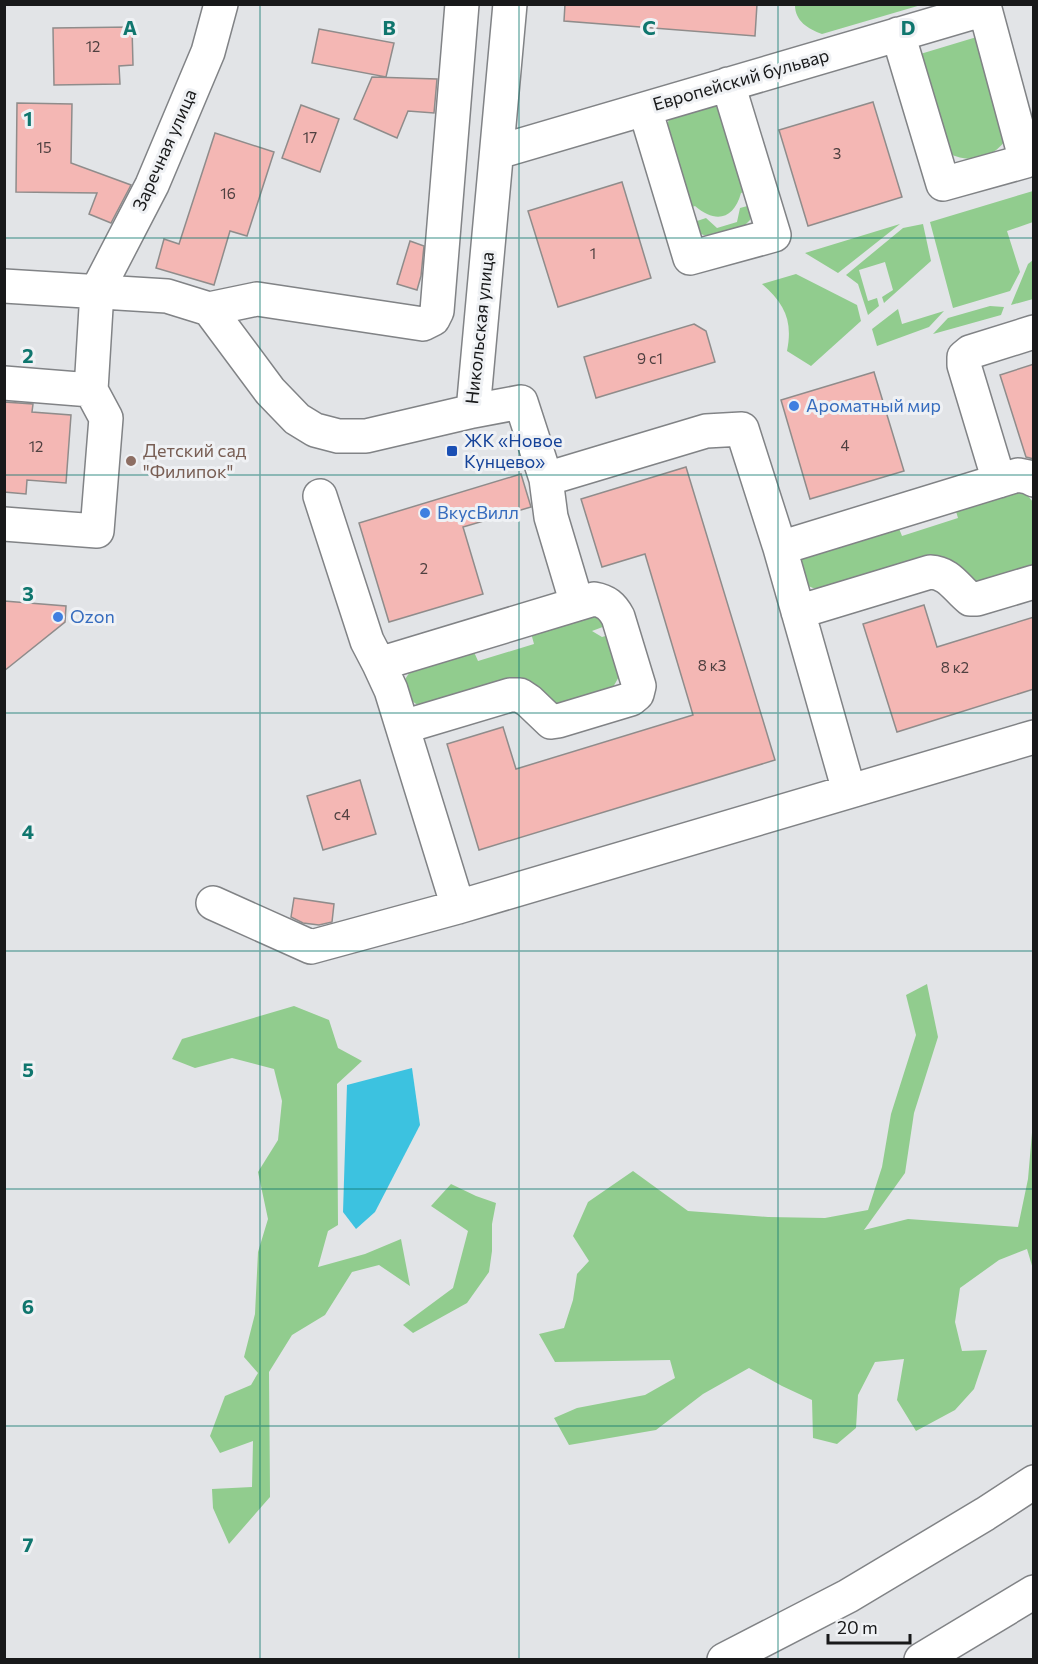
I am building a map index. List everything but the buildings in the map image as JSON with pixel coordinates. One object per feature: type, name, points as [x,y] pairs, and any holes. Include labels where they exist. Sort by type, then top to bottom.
[{"type":"main road","name":"Заречная улица","points":[[97,291],[152,185],[208,52],[221,4]]},
{"type":"main road","points":[[4,286],[167,296],[209,309],[257,299],[423,324],[433,320],[437,311],[462,4]]},
{"type":"main road","name":"Никольская улица","points":[[209,309],[270,391],[297,418],[315,430],[338,436],[366,436],[473,411],[510,4]]},
{"type":"main road","name":"Европейский бульвар","points":[[498,152],[898,34],[985,9],[1026,161],[943,184],[898,34]]},
{"type":"main road","points":[[645,109],[690,258],[774,234],[728,84]]},
{"type":"main road","points":[[4,524],[97,531],[106,418],[91,390],[97,291]]},
{"type":"main road","points":[[999,481],[964,364],[964,357],[970,352],[1034,332]]},
{"type":"main road","points":[[4,383],[91,390]]},
{"type":"main road","points":[[473,411],[520,402],[546,479],[551,518],[577,604]]},
{"type":"main road","points":[[546,479],[706,431],[742,429],[780,548],[849,791]]},
{"type":"main road","points":[[780,548],[1018,475],[1034,480]]},
{"type":"main road","points":[[320,496],[367,641],[391,690],[458,908]]},
{"type":"main road","points":[[798,612],[930,572],[949,578],[970,599],[1034,582]]},
{"type":"main road","points":[[379,664],[594,599],[603,601],[613,608],[618,617],[639,686],[637,694],[631,699],[550,722],[529,701],[520,695],[510,695],[403,727]]},
{"type":"main road","points":[[213,903],[312,947],[458,908],[1034,737]]},
{"type":"main road","points":[[724,1659],[848,1596],[1034,1482]]},
{"type":"main road","points":[[921,1659],[1034,1592]]},
{"type":"green space","points":[[795,4],[921,5],[822,34],[803,24],[797,16]]},
{"type":"green space","points":[[980,36],[1010,134],[990,154],[975,159],[966,159],[947,153],[917,55]]},
{"type":"green space","points":[[712,105],[720,109],[750,190],[741,193],[734,209],[717,217],[695,206],[687,209],[666,126],[670,118]]},
{"type":"green space","points":[[1033,191],[1033,222],[1007,231],[1020,272],[1010,291],[953,308],[930,222]]},
{"type":"green space","points":[[755,204],[750,220],[744,226],[709,237],[701,234],[691,223],[706,218],[717,228],[737,222],[740,208]]},
{"type":"green space","points":[[900,224],[838,273],[805,253]]},
{"type":"green space","points":[[923,224],[931,261],[884,303],[882,297],[893,290],[885,262],[859,270],[868,301],[877,298],[879,306],[868,315],[858,284],[846,275],[903,228]]},
{"type":"green space","points":[[1033,260],[1033,299],[1011,305],[1028,264]]},
{"type":"green space","points":[[796,274],[857,305],[861,321],[811,366],[787,351],[788,322],[782,306],[762,284]]},
{"type":"green space","points":[[990,306],[1004,307],[1001,315],[933,334],[948,318]]},
{"type":"green space","points":[[898,309],[902,324],[944,311],[929,327],[877,346],[872,329]]},
{"type":"green space","points":[[1021,491],[1033,502],[1033,567],[982,584],[821,589],[806,585],[799,562],[802,557],[898,526],[902,536],[958,518],[955,508]]},
{"type":"green space","points":[[588,616],[597,617],[608,625],[592,631],[602,637],[612,634],[621,673],[612,689],[561,708],[418,705],[406,693],[406,678],[414,670],[474,652],[478,661],[534,644],[531,633]]},
{"type":"green space","points":[[927,984],[938,1037],[914,1113],[905,1173],[864,1230],[908,1219],[1018,1227],[1028,1179],[1033,1121],[1033,1269],[1027,1249],[999,1260],[960,1288],[955,1322],[962,1351],[987,1350],[974,1389],[955,1410],[916,1431],[897,1400],[904,1359],[875,1362],[858,1395],[856,1428],[837,1444],[813,1438],[812,1400],[749,1368],[703,1394],[656,1430],[569,1445],[554,1418],[577,1408],[645,1395],[675,1378],[670,1360],[555,1362],[539,1334],[564,1328],[573,1300],[577,1274],[589,1261],[573,1236],[588,1202],[633,1171],[688,1211],[768,1217],[825,1218],[868,1210],[882,1167],[891,1114],[916,1035],[906,995]]},
{"type":"green space","points":[[294,1006],[329,1020],[338,1048],[362,1061],[337,1084],[338,1225],[328,1231],[318,1267],[365,1254],[401,1239],[410,1286],[379,1265],[352,1272],[325,1315],[292,1335],[269,1372],[270,1497],[229,1544],[213,1508],[212,1489],[252,1487],[253,1441],[220,1453],[210,1436],[225,1396],[251,1385],[258,1373],[244,1357],[255,1314],[258,1252],[268,1219],[258,1172],[278,1140],[282,1101],[274,1069],[232,1058],[195,1068],[172,1059],[182,1039]]},
{"type":"green space","points":[[451,1184],[496,1203],[492,1224],[489,1272],[467,1303],[413,1333],[403,1325],[453,1288],[468,1231],[431,1206]]},
{"type":"water","points":[[412,1068],[420,1125],[375,1212],[356,1229],[343,1212],[347,1085]]},
{"type":"place","name":"Ароматный мир","points":[[794,406]]},
{"type":"place","name":"ЖК «Новое Кунцево»","points":[[452,451]]},
{"type":"place","name":"Детский сад \"Филипок\"","points":[[131,461]]},
{"type":"place","name":"ВкусВилл","points":[[425,513]]},
{"type":"place","name":"Ozon","points":[[58,617]]}]
